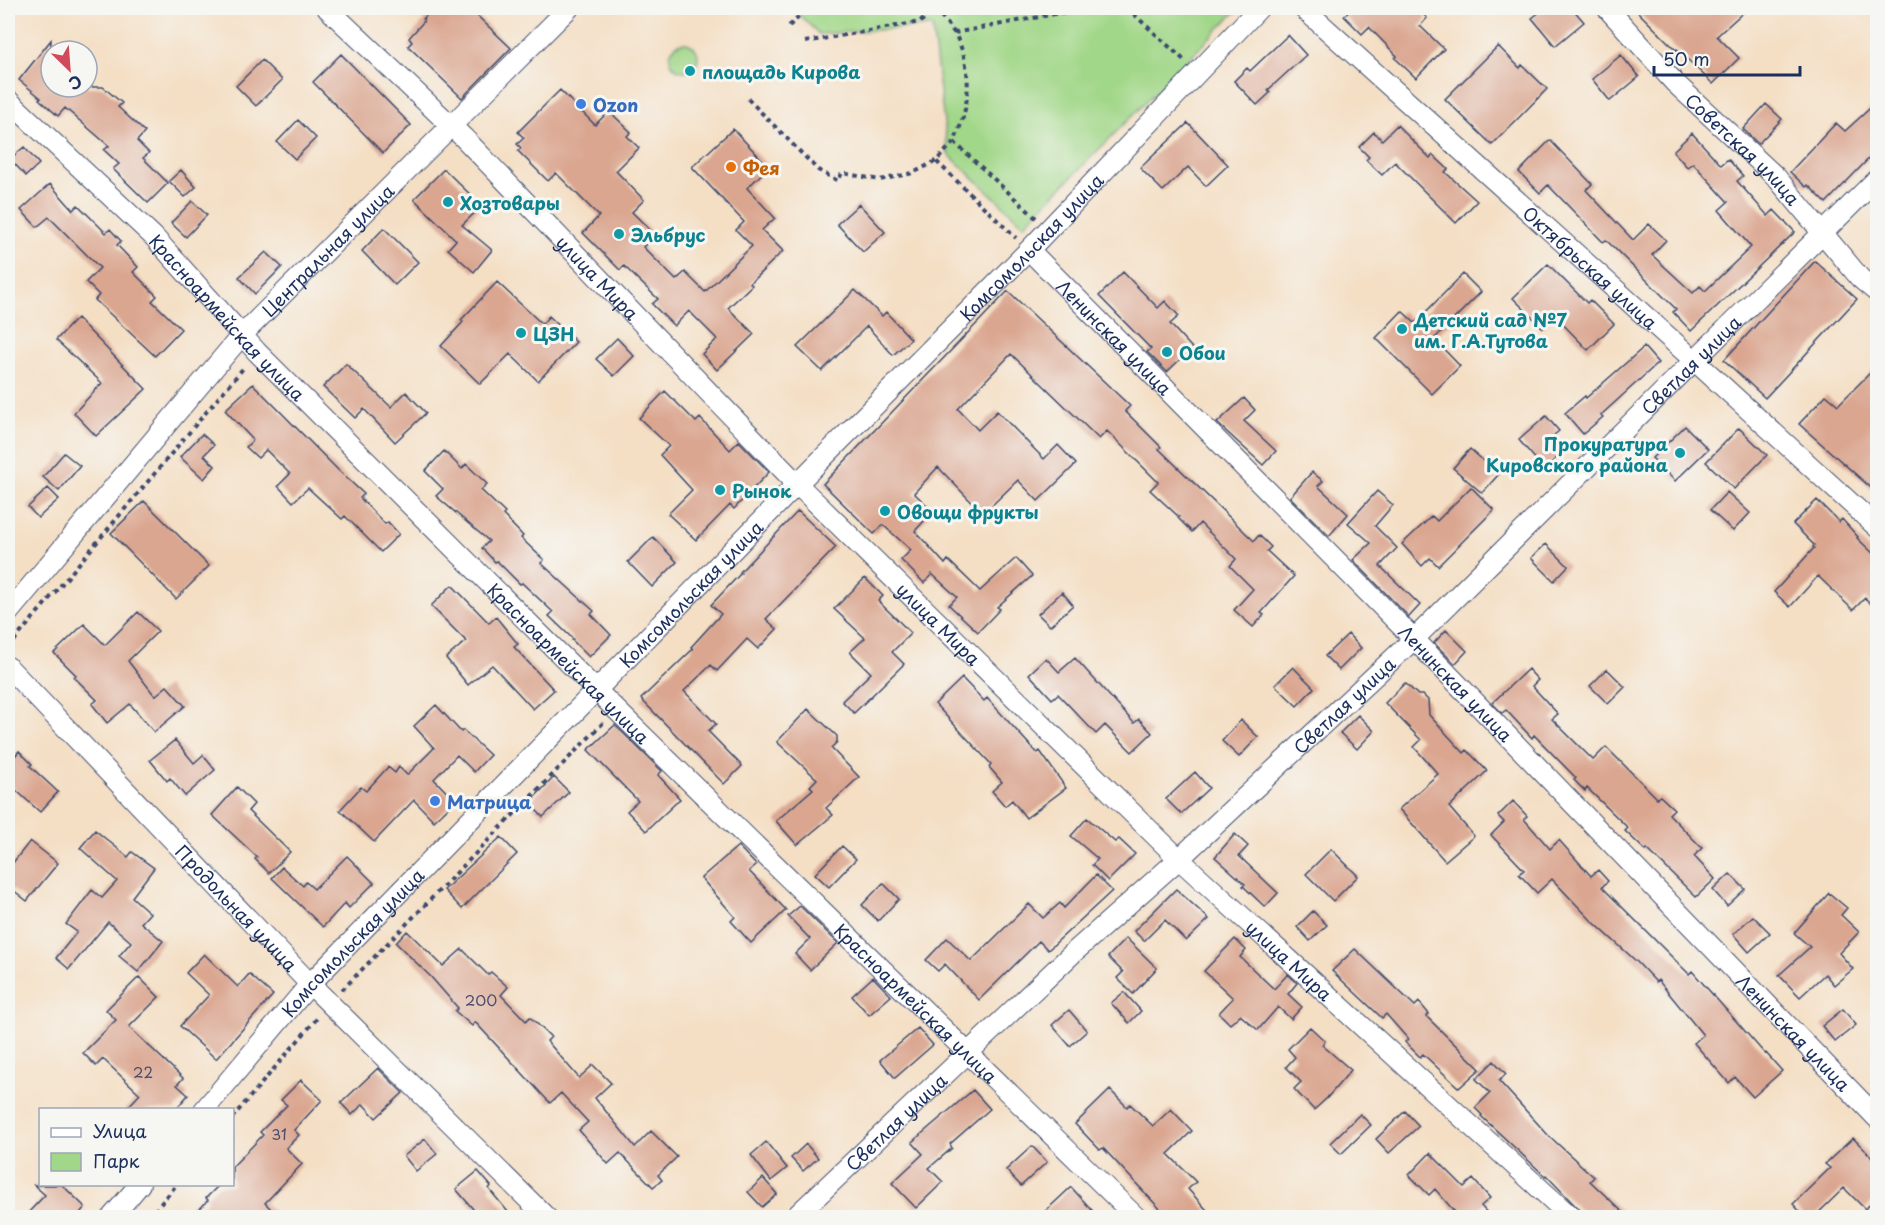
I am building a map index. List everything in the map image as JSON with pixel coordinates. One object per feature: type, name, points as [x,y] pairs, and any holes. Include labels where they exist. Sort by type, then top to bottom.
[{"type":"street","name":"улица Мира","points":[[327,8],[450,125],[797,484],[1179,860],[1572,1218]]},
{"type":"street","name":"Центральная улица","points":[[8,613],[241,336],[569,8]]},
{"type":"street","name":"Комсомольская улица","points":[[206,1108],[310,984],[797,484],[1029,250],[1259,8]]},
{"type":"street","name":"Октябрьская улица","points":[[1304,8],[1878,528]]},
{"type":"street","name":"Советская улица","points":[[1607,8],[1675,83],[1776,177],[1860,278],[1878,293]]},
{"type":"street","name":"Красноармейская улица","points":[[8,100],[154,237],[241,336],[616,710],[1137,1218]]},
{"type":"street","name":"Светлая улица","points":[[794,1218],[1073,953],[1179,860],[1414,639],[1878,178]]},
{"type":"street","name":"Ленинская улица","points":[[1029,250],[1414,639],[1878,1119]]},
{"type":"street","name":"Продольная улица","points":[[8,667],[310,984],[547,1218]]},
{"type":"street","points":[[111,1218],[139,1186]]},
{"type":"path","points":[[789,26],[809,8]]},
{"type":"path","points":[[748,99],[818,170],[838,181],[842,174],[880,180],[913,173],[936,161],[954,142],[963,122],[969,90],[966,60],[954,33],[937,8],[920,22],[805,42]]},
{"type":"path","points":[[954,33],[1087,8]]},
{"type":"path","points":[[1126,8],[1185,62]]},
{"type":"path","points":[[954,142],[1049,229]]},
{"type":"path","points":[[936,161],[1029,250]]},
{"type":"path","points":[[8,648],[257,352]]},
{"type":"path","points":[[234,1116],[330,1003],[616,710]]},
{"type":"path","points":[[149,1218],[176,1186]]},
{"type":"green space","points":[[792,8],[1239,8],[1024,225],[948,154],[932,26],[819,34]]},
{"type":"green space","points":[[684,43],[694,47],[698,57],[694,67],[684,71],[674,67],[670,57],[674,47]]},
{"type":"building","points":[[433,8],[469,8],[511,48],[462,98],[408,46],[412,42],[409,38]]},
{"type":"building","points":[[1353,8],[1417,8],[1427,18],[1420,26],[1444,49],[1416,78],[1395,58],[1397,56],[1369,27],[1362,34],[1344,16]]},
{"type":"building","points":[[1545,8],[1572,8],[1584,22],[1555,46],[1532,18]]},
{"type":"building","points":[[1634,8],[1748,8],[1717,36],[1739,58],[1713,84]]},
{"type":"building","points":[[1288,35],[1306,55],[1268,90],[1270,93],[1257,105],[1234,81],[1247,68],[1250,71]]},
{"type":"building","points":[[1498,46],[1520,68],[1522,65],[1547,89],[1492,145],[1445,99]]},
{"type":"building","points":[[341,54],[411,125],[383,153],[313,82]]},
{"type":"building","points":[[39,55],[39,96],[19,80]]},
{"type":"building","points":[[1621,55],[1639,77],[1610,101],[1592,79]]},
{"type":"building","points":[[262,60],[282,80],[256,106],[236,86]]},
{"type":"building","points":[[99,87],[103,87],[122,103],[118,107],[145,132],[137,141],[149,153],[143,158],[168,183],[148,203],[113,169],[119,164],[104,150],[109,146],[65,108],[58,116],[39,99],[99,99]]},
{"type":"building","points":[[560,90],[595,125],[609,111],[631,132],[627,136],[639,148],[616,171],[644,200],[632,212],[655,235],[643,247],[676,280],[685,272],[705,292],[752,246],[736,230],[744,222],[692,167],[733,129],[769,167],[747,188],[775,218],[762,230],[783,251],[728,308],[754,334],[717,370],[702,354],[717,339],[689,311],[674,326],[652,304],[658,299],[624,266],[620,270],[583,233],[599,216],[556,173],[548,181],[518,151],[521,148],[517,144],[524,138],[518,132]]},
{"type":"building","points":[[1878,101],[1878,149],[1826,203],[1808,185],[1806,187],[1790,172],[1836,123],[1845,131]]},
{"type":"building","points":[[1766,104],[1782,119],[1758,144],[1743,129]]},
{"type":"building","points":[[298,120],[316,138],[295,159],[277,142]]},
{"type":"building","points":[[1188,123],[1228,165],[1206,186],[1188,167],[1163,191],[1140,168]]},
{"type":"building","points":[[1397,125],[1430,158],[1433,155],[1448,169],[1445,172],[1477,201],[1456,223],[1395,162],[1382,175],[1366,160],[1369,157],[1359,147],[1374,132],[1382,140]]},
{"type":"building","points":[[1692,133],[1721,165],[1728,159],[1743,176],[1737,181],[1768,216],[1774,210],[1795,232],[1691,331],[1673,312],[1676,309],[1606,240],[1603,242],[1548,185],[1540,193],[1519,172],[1550,140],[1592,184],[1586,190],[1633,240],[1649,224],[1666,240],[1652,255],[1693,293],[1700,286],[1705,291],[1751,247],[1719,210],[1728,202],[1693,163],[1687,167],[1673,151]]},
{"type":"building","points":[[24,147],[39,164],[26,176],[10,159]]},
{"type":"building","name":"Хозтовары","points":[[444,169],[482,206],[462,225],[492,250],[474,272],[448,249],[456,240],[414,199]]},
{"type":"building","points":[[181,170],[196,187],[185,197],[169,181]]},
{"type":"building","points":[[50,184],[73,210],[78,205],[106,233],[110,229],[121,241],[117,245],[138,267],[133,272],[157,296],[152,301],[181,329],[155,356],[95,300],[99,295],[86,282],[100,268],[49,217],[37,227],[21,210]]},
{"type":"building","points":[[192,201],[207,215],[186,237],[171,223]]},
{"type":"building","points":[[859,204],[885,232],[863,252],[837,224]]},
{"type":"building","points":[[384,228],[418,262],[395,285],[362,251]]},
{"type":"building","points":[[266,252],[282,267],[255,294],[239,277]]},
{"type":"building","points":[[1815,261],[1857,299],[1765,398],[1724,360]]},
{"type":"building","points":[[1548,264],[1587,303],[1590,300],[1614,324],[1588,350],[1555,316],[1543,328],[1513,298]]},
{"type":"building","points":[[1123,272],[1158,308],[1165,301],[1179,316],[1170,324],[1192,348],[1167,372],[1147,352],[1151,349],[1099,296]]},
{"type":"building","name":"Детский сад №7 им. Г.А.Тутова","points":[[1463,274],[1481,292],[1434,339],[1460,366],[1432,394],[1376,338],[1402,311],[1415,323]]},
{"type":"building","name":"ЦЗН","points":[[497,282],[542,324],[549,316],[576,342],[538,381],[510,354],[480,384],[441,346],[463,322],[461,320]]},
{"type":"building","points":[[855,290],[882,316],[886,312],[911,339],[893,355],[867,326],[822,371],[797,347]]},
{"type":"building","points":[[1008,291],[1130,406],[1125,411],[1161,447],[1159,449],[1254,541],[1259,535],[1271,547],[1267,551],[1294,576],[1261,613],[1264,615],[1253,627],[1234,610],[1253,589],[1230,566],[1236,559],[1200,523],[1192,532],[1150,490],[1158,482],[1107,431],[1099,439],[1011,354],[958,409],[978,430],[997,411],[1044,459],[1058,445],[1076,464],[1038,501],[1018,480],[983,514],[938,467],[914,493],[933,511],[915,531],[945,564],[948,560],[980,591],[1016,558],[1032,576],[997,607],[1000,609],[978,632],[949,605],[957,597],[932,574],[924,583],[901,560],[911,550],[883,525],[874,534],[823,484]]},
{"type":"building","points":[[77,318],[146,389],[96,436],[74,413],[102,383],[56,340]]},
{"type":"building","points":[[617,338],[634,356],[614,376],[596,359]]},
{"type":"building","points":[[1644,347],[1658,363],[1583,434],[1565,413],[1585,396],[1586,398]]},
{"type":"building","points":[[346,364],[391,407],[406,392],[426,413],[395,442],[364,409],[355,418],[323,387]]},
{"type":"building","points":[[1878,365],[1878,494],[1799,424],[1826,395],[1838,405]]},
{"type":"building","points":[[253,384],[364,494],[360,498],[385,524],[388,522],[399,534],[381,552],[345,516],[342,519],[308,488],[293,502],[278,486],[290,474],[266,450],[258,458],[246,447],[253,440],[225,410]]},
{"type":"building","points":[[665,391],[696,422],[700,418],[730,450],[739,441],[769,472],[734,509],[730,505],[696,540],[668,514],[692,490],[660,455],[669,446],[639,418]]},
{"type":"building","points":[[1244,398],[1255,410],[1244,421],[1276,451],[1263,465],[1217,423]]},
{"type":"building","points":[[1546,416],[1559,431],[1549,439],[1561,454],[1544,469],[1519,440]]},
{"type":"building","name":"Прокуратура Кировского района","points":[[1685,426],[1708,449],[1675,481],[1652,458]]},
{"type":"building","points":[[1739,428],[1767,455],[1734,489],[1706,462]]},
{"type":"building","points":[[202,434],[214,445],[204,455],[215,466],[204,479],[180,457]]},
{"type":"building","points":[[1470,449],[1499,474],[1482,493],[1453,468]]},
{"type":"building","points":[[444,451],[462,469],[466,464],[487,484],[481,490],[505,513],[503,515],[523,536],[521,538],[544,560],[541,563],[594,611],[591,614],[611,635],[589,657],[549,616],[553,612],[482,548],[489,541],[436,496],[443,489],[425,471]]},
{"type":"building","points":[[64,453],[80,466],[59,491],[43,477]]},
{"type":"building","points":[[1312,472],[1323,481],[1318,486],[1348,514],[1329,536],[1290,497]]},
{"type":"building","points":[[1471,487],[1494,510],[1438,566],[1430,558],[1422,566],[1402,544],[1432,516],[1437,521]]},
{"type":"building","points":[[48,488],[59,499],[38,518],[28,507]]},
{"type":"building","points":[[1377,491],[1393,505],[1375,526],[1397,548],[1380,566],[1420,605],[1409,617],[1353,560],[1371,543],[1348,523]]},
{"type":"building","points":[[1727,492],[1750,513],[1733,531],[1710,510]]},
{"type":"building","points":[[1817,500],[1839,522],[1842,519],[1857,538],[1878,558],[1878,611],[1865,598],[1853,610],[1818,576],[1790,607],[1774,592],[1814,548],[1814,545],[1793,524]]},
{"type":"building","points":[[144,501],[209,566],[176,599],[111,533]]},
{"type":"building","points":[[798,511],[836,547],[766,619],[777,629],[758,649],[747,639],[717,671],[711,665],[684,691],[716,724],[708,731],[742,766],[724,784],[641,699],[693,649],[691,647],[721,614],[711,605]]},
{"type":"building","points":[[653,537],[677,562],[652,587],[628,562]]},
{"type":"building","points":[[1546,544],[1568,566],[1554,581],[1531,558]]},
{"type":"building","points":[[865,578],[883,596],[878,601],[911,633],[892,652],[904,664],[854,713],[842,701],[871,673],[850,652],[865,638],[834,609]]},
{"type":"building","points":[[452,585],[489,623],[496,617],[518,644],[514,647],[554,690],[533,709],[492,665],[468,685],[446,658],[466,641],[431,606]]},
{"type":"building","points":[[1062,592],[1073,605],[1050,626],[1038,614]]},
{"type":"building","points":[[138,612],[158,631],[128,661],[155,696],[167,686],[185,706],[154,732],[130,704],[107,723],[92,704],[97,700],[54,653],[84,624],[105,645]]},
{"type":"building","points":[[1446,630],[1467,651],[1455,664],[1434,643]]},
{"type":"building","points":[[1348,634],[1361,648],[1339,670],[1325,656]]},
{"type":"building","points":[[1046,658],[1059,672],[1075,658],[1134,723],[1139,719],[1152,733],[1132,752],[1105,725],[1096,734],[1058,694],[1052,699],[1029,674]]},
{"type":"building","points":[[1293,667],[1314,688],[1297,706],[1275,685]]},
{"type":"building","points":[[1528,669],[1538,680],[1532,686],[1558,714],[1552,719],[1593,760],[1606,747],[1657,798],[1660,796],[1674,809],[1669,814],[1702,848],[1694,856],[1715,879],[1696,897],[1625,831],[1628,828],[1587,788],[1585,791],[1574,780],[1576,778],[1534,735],[1532,738],[1506,710],[1502,713],[1492,703]]},
{"type":"building","points":[[1607,669],[1625,687],[1608,704],[1590,686]]},
{"type":"building","points":[[962,678],[984,701],[987,698],[1037,753],[1040,751],[1066,788],[1026,818],[1012,800],[1005,806],[992,791],[1002,782],[989,767],[991,764],[935,704]]},
{"type":"building","points":[[1405,683],[1418,695],[1423,695],[1428,700],[1429,715],[1464,753],[1467,750],[1487,771],[1449,807],[1474,836],[1445,861],[1399,809],[1438,774],[1414,747],[1421,740],[1385,703]]},
{"type":"building","points":[[436,705],[461,732],[463,730],[490,755],[474,772],[457,755],[434,779],[455,801],[434,821],[414,800],[374,842],[340,810],[361,787],[366,791],[388,767],[395,773],[399,767],[407,775],[434,748],[414,726]]},
{"type":"building","points":[[808,709],[837,736],[837,742],[831,748],[859,777],[826,808],[833,815],[797,845],[776,821],[813,789],[810,786],[817,779],[777,742]]},
{"type":"building","points":[[1358,715],[1374,731],[1357,749],[1340,733]]},
{"type":"building","points":[[1241,720],[1258,737],[1239,757],[1222,741]]},
{"type":"building","points":[[615,725],[662,771],[658,775],[680,799],[646,831],[627,811],[638,801],[588,750]]},
{"type":"building","points":[[175,740],[194,763],[203,755],[215,770],[185,796],[170,778],[167,781],[150,760]]},
{"type":"building","points":[[8,746],[16,755],[19,751],[32,764],[30,766],[58,792],[40,812],[8,783]]},
{"type":"building","points":[[1195,772],[1209,788],[1181,814],[1166,799]]},
{"type":"building","points":[[554,777],[569,792],[543,817],[529,803]]},
{"type":"building","points":[[237,787],[254,804],[248,811],[290,852],[269,873],[255,859],[257,857],[212,815]]},
{"type":"building","points":[[1513,801],[1527,816],[1524,819],[1550,849],[1559,840],[1591,876],[1598,870],[1608,881],[1602,887],[1689,974],[1692,971],[1782,1071],[1753,1097],[1735,1077],[1729,1083],[1694,1043],[1703,1035],[1658,980],[1656,982],[1552,879],[1537,893],[1519,874],[1524,870],[1491,835],[1504,822],[1498,816]]},
{"type":"building","points":[[1087,818],[1115,842],[1119,839],[1135,854],[1108,881],[1092,865],[1098,859],[1071,836]]},
{"type":"building","points":[[95,830],[128,857],[132,852],[154,868],[132,897],[150,913],[141,923],[163,941],[138,972],[119,956],[131,942],[108,922],[69,969],[56,958],[77,932],[66,924],[92,890],[102,898],[117,881],[80,848]]},
{"type":"building","points":[[1235,834],[1248,846],[1239,856],[1278,893],[1265,907],[1243,886],[1245,884],[1215,857]]},
{"type":"building","points":[[501,837],[517,854],[462,909],[444,890]]},
{"type":"building","points":[[30,841],[58,863],[27,901],[8,886],[8,869]]},
{"type":"building","points":[[738,846],[756,865],[749,871],[786,910],[751,943],[731,921],[735,917],[701,878]]},
{"type":"building","points":[[842,846],[856,859],[829,887],[815,874]]},
{"type":"building","points":[[1331,849],[1358,876],[1333,901],[1306,874]]},
{"type":"building","points":[[347,856],[374,883],[349,908],[345,903],[323,927],[272,878],[282,867],[303,886],[306,882],[314,889]]},
{"type":"building","points":[[1730,874],[1745,889],[1727,906],[1713,890]]},
{"type":"building","points":[[1096,875],[1112,891],[1048,950],[1039,941],[979,1000],[945,964],[938,971],[926,960],[947,938],[971,961],[1029,904],[1043,918],[1060,903],[1064,908]]},
{"type":"building","points":[[883,883],[899,899],[878,921],[862,905]]},
{"type":"building","points":[[1176,889],[1209,919],[1186,941],[1165,920],[1144,941],[1134,931]]},
{"type":"building","points":[[1829,893],[1847,908],[1841,915],[1859,932],[1839,953],[1853,969],[1834,985],[1825,974],[1800,997],[1779,975],[1810,947],[1794,933]]},
{"type":"building","points":[[800,906],[838,943],[810,970],[795,954],[810,939],[788,916]]},
{"type":"building","points":[[1313,911],[1327,925],[1310,941],[1297,927]]},
{"type":"building","points":[[1753,916],[1770,933],[1749,952],[1733,934]]},
{"type":"building","points":[[407,931],[443,966],[462,949],[488,975],[491,972],[508,987],[501,995],[526,1021],[530,1017],[551,1037],[547,1041],[579,1078],[593,1065],[611,1083],[595,1098],[635,1147],[651,1131],[677,1157],[658,1175],[662,1180],[653,1187],[620,1153],[608,1164],[579,1130],[588,1122],[561,1093],[550,1103],[475,1022],[472,1026],[455,1011],[458,1008],[431,977],[396,943]]},
{"type":"building","points":[[1126,938],[1157,968],[1133,994],[1117,978],[1123,972],[1108,957]]},
{"type":"building","points":[[1235,939],[1246,950],[1240,957],[1274,989],[1288,974],[1297,983],[1288,994],[1302,1007],[1291,1019],[1278,1007],[1258,1030],[1240,1015],[1230,1024],[1219,1013],[1233,998],[1204,971]]},
{"type":"building","points":[[1355,949],[1415,1006],[1419,1002],[1429,1014],[1426,1016],[1480,1069],[1459,1088],[1423,1054],[1420,1057],[1405,1042],[1408,1039],[1386,1014],[1382,1018],[1332,971]]},
{"type":"building","points":[[204,954],[238,987],[249,974],[273,995],[216,1059],[180,1026],[209,995],[186,973]]},
{"type":"building","points":[[139,977],[159,997],[129,1027],[183,1078],[177,1085],[188,1095],[177,1108],[127,1108],[140,1094],[103,1059],[96,1066],[83,1053],[116,1020],[106,1010]]},
{"type":"building","points":[[873,977],[891,996],[869,1015],[852,996]]},
{"type":"building","points":[[1124,992],[1141,1011],[1129,1023],[1111,1003]]},
{"type":"building","points":[[1843,1009],[1856,1025],[1835,1042],[1822,1026]]},
{"type":"building","points":[[1069,1010],[1087,1031],[1070,1046],[1052,1025]]},
{"type":"building","points":[[1310,1027],[1325,1041],[1322,1045],[1351,1070],[1314,1110],[1294,1089],[1301,1082],[1286,1067],[1295,1057],[1288,1049]]},
{"type":"building","points":[[918,1028],[933,1045],[895,1078],[880,1060]]},
{"type":"building","points":[[1494,1061],[1506,1074],[1499,1081],[1548,1135],[1594,1177],[1590,1181],[1629,1218],[1587,1218],[1546,1175],[1481,1116],[1475,1108],[1490,1093],[1476,1079]]},
{"type":"building","points":[[378,1068],[403,1093],[376,1118],[363,1104],[352,1115],[341,1103]]},
{"type":"building","points":[[301,1080],[322,1100],[294,1130],[299,1135],[286,1148],[302,1164],[265,1203],[280,1218],[191,1218],[218,1186],[234,1186],[234,1165],[263,1135],[260,1132],[287,1105],[281,1100]]},
{"type":"building","points":[[973,1090],[990,1109],[950,1144],[952,1148],[929,1168],[943,1182],[916,1208],[892,1183],[923,1154],[912,1142]]},
{"type":"building","points":[[1110,1090],[1127,1107],[1130,1104],[1153,1126],[1171,1109],[1192,1131],[1168,1154],[1196,1182],[1188,1189],[1214,1218],[1153,1218],[1161,1210],[1103,1148],[1100,1150],[1075,1124]]},
{"type":"building","points":[[1405,1111],[1419,1126],[1389,1153],[1376,1139]]},
{"type":"building","points":[[1360,1114],[1371,1125],[1341,1154],[1330,1143]]},
{"type":"building","points":[[1853,1138],[1878,1163],[1878,1197],[1865,1209],[1844,1188],[1813,1218],[1806,1218],[1793,1204],[1830,1168],[1825,1164]]},
{"type":"building","points":[[425,1139],[437,1154],[416,1171],[404,1156]]},
{"type":"building","points":[[766,1142],[787,1168],[771,1181],[751,1155]]},
{"type":"building","points":[[806,1144],[818,1158],[803,1171],[791,1158]]},
{"type":"building","points":[[1032,1146],[1047,1162],[1021,1186],[1006,1170]]},
{"type":"building","points":[[1430,1153],[1464,1187],[1473,1179],[1490,1198],[1481,1206],[1492,1218],[1460,1218],[1435,1189],[1429,1195],[1409,1175]]},
{"type":"building","points":[[478,1171],[491,1186],[489,1189],[513,1218],[463,1218],[473,1209],[456,1189]]},
{"type":"building","points":[[763,1178],[777,1194],[762,1207],[748,1192]]},
{"type":"building","points":[[34,1185],[63,1186],[85,1207],[76,1218],[23,1218],[45,1195]]},
{"type":"building","points":[[1071,1187],[1099,1218],[1038,1218]]},
{"type":"place","name":"площадь Кирова","points":[[690,71]]},
{"type":"place","name":"Ozon","points":[[581,104]]},
{"type":"place","name":"Фея","points":[[731,167]]},
{"type":"place","name":"Хозтовары","points":[[448,202]]},
{"type":"place","name":"Эльбрус","points":[[619,234]]},
{"type":"place","name":"Детский сад №7 им. Г.А.Тутова","points":[[1402,329]]},
{"type":"place","name":"ЦЗН","points":[[521,333]]},
{"type":"place","name":"Обои","points":[[1167,352]]},
{"type":"place","name":"Прокуратура Кировского района","points":[[1680,453]]},
{"type":"place","name":"Рынок","points":[[720,490]]},
{"type":"place","name":"Овощи фрукты","points":[[885,511]]},
{"type":"place","name":"Матрица","points":[[435,801]]}]
